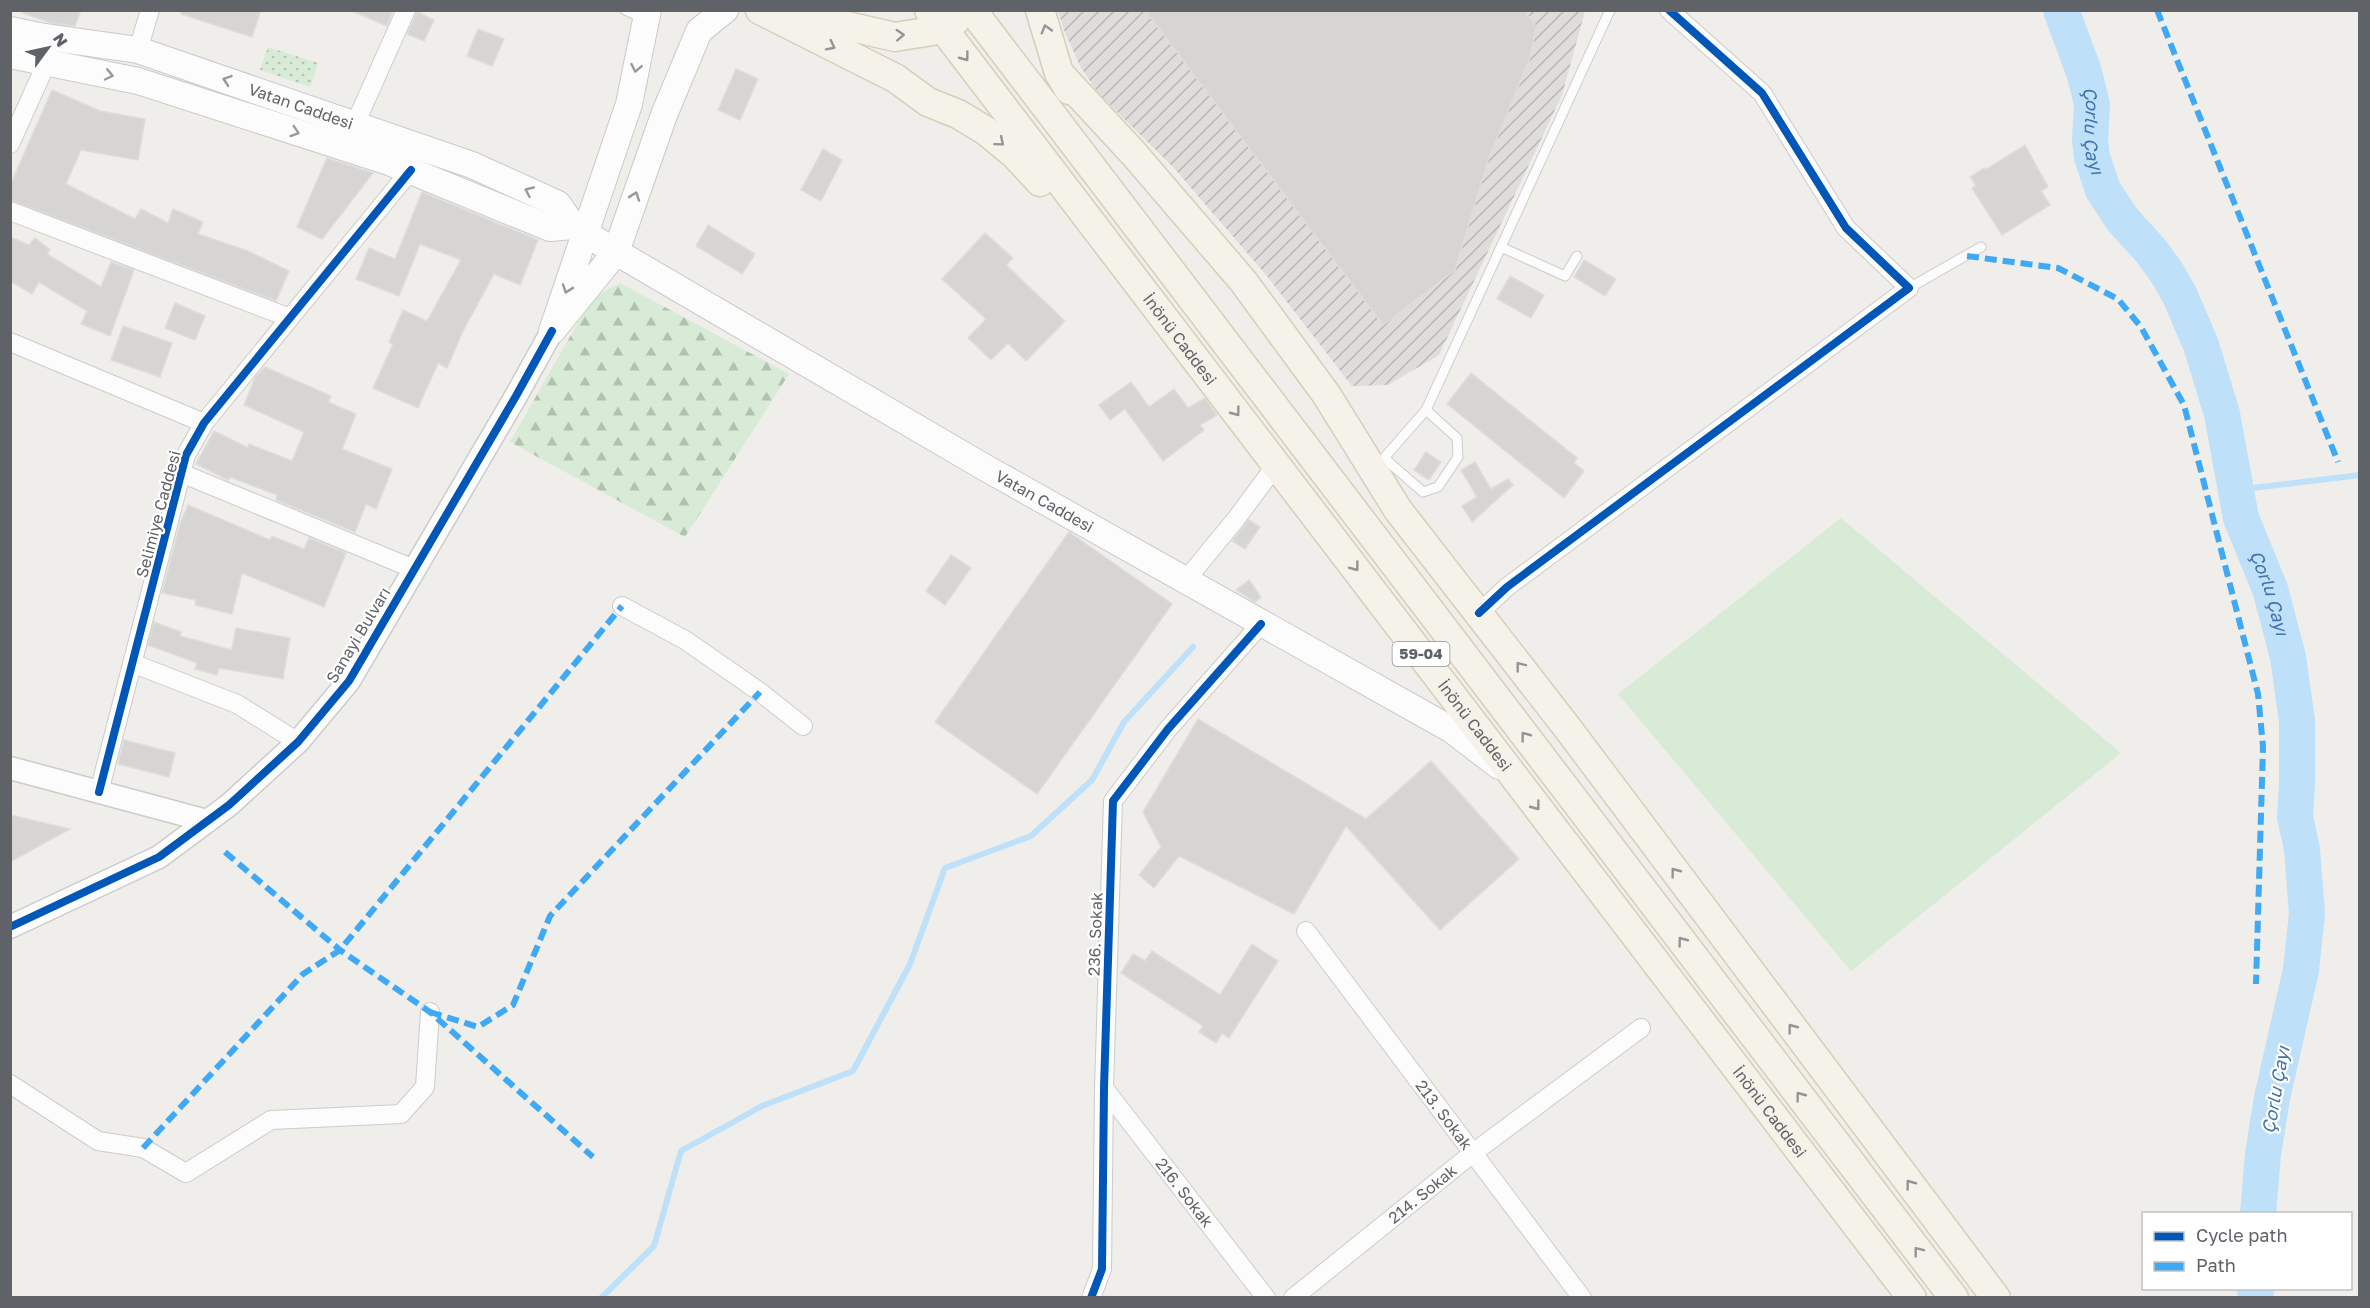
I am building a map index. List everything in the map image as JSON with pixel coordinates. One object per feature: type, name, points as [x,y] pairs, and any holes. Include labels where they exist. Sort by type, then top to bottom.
[{"type":"main road","points":[[552,331],[616,252],[664,115],[699,30],[725,10]]},
{"type":"main road","points":[[760,10],[895,78],[928,102],[958,114],[986,131],[1015,155],[1179,338]]},
{"type":"main road","points":[[781,10],[895,37],[966,10]]},
{"type":"main road","name":"59-04","points":[[972,10],[1954,1298]]},
{"type":"main road","points":[[1040,10],[1059,73],[1206,318]]},
{"type":"main road","points":[[552,331],[579,229],[629,104],[640,13]]},
{"type":"main road","name":"İnönü Caddesi","points":[[937,20],[1912,1298]]},
{"type":"main road","name":"Vatan Caddesi","points":[[10,30],[138,50],[472,165],[558,204],[579,229],[616,252],[984,467],[1452,730],[1516,779]]},
{"type":"main road","name":"Vatan Caddesi","points":[[10,55],[138,81],[411,170],[550,228],[579,229]]},
{"type":"main road","points":[[1059,73],[1134,154],[1243,281],[1379,464],[1398,510],[1569,730],[1996,1298]]},
{"type":"street","points":[[138,50],[150,10]]},
{"type":"street","points":[[355,124],[405,10]]},
{"type":"street","points":[[1479,613],[1507,587],[1909,288],[1846,228],[1762,93],[1669,10]]},
{"type":"street","points":[[10,144],[47,63]]},
{"type":"street","name":"Selimiye Caddesi","points":[[99,792],[186,455],[204,423],[411,170]]},
{"type":"street","points":[[10,211],[290,318]]},
{"type":"street","name":"Sanayi Bulvarı","points":[[10,927],[159,856],[229,805],[298,742],[349,681],[552,331]]},
{"type":"street","points":[[10,342],[204,423]]},
{"type":"street","points":[[1185,581],[1236,519],[1276,465]]},
{"type":"street","points":[[181,473],[414,569]]},
{"type":"street","points":[[622,606],[685,639],[760,692],[803,726]]},
{"type":"street","name":"236. Sokak","points":[[1090,1298],[1102,1269],[1104,1088],[1113,801],[1168,729],[1261,624]]},
{"type":"street","points":[[132,663],[237,704],[298,742]]},
{"type":"street","points":[[10,768],[207,821]]},
{"type":"street","name":"213. Sokak","points":[[1306,931],[1582,1298]]},
{"type":"street","points":[[13,1089],[98,1141],[143,1148],[186,1173],[271,1120],[401,1114],[425,1087],[430,1012]]},
{"type":"street","name":"214. Sokak","points":[[1293,1298],[1473,1153],[1641,1028]]},
{"type":"street","name":"216. Sokak","points":[[1104,1088],[1266,1298]]},
{"type":"lane","points":[[1426,410],[1457,438],[1458,457],[1438,487],[1423,492],[1379,464],[1426,410],[1611,10]]},
{"type":"lane","points":[[1501,247],[1565,276],[1577,256]]},
{"type":"lane","points":[[1909,288],[1981,247]]},
{"type":"shaded area","points":[[1058,11],[1585,11],[1562,95],[1439,355],[1388,385],[1352,386],[1267,276],[1173,167],[1098,93],[1080,66]]},
{"type":"green space","points":[[268,47],[318,63],[310,87],[260,70]]},
{"type":"green space","points":[[620,283],[789,374],[685,537],[510,442],[592,298]]},
{"type":"green space","points":[[1841,518],[2121,753],[1851,971],[1618,694]]},
{"type":"building","points":[[24,10],[81,10],[75,26],[51,23],[23,13]]},
{"type":"building","points":[[182,10],[261,10],[252,37],[181,14]]},
{"type":"building","points":[[350,10],[393,10],[387,26]]},
{"type":"building","points":[[1145,10],[1524,10],[1536,27],[1530,58],[1489,157],[1455,270],[1383,325]]},
{"type":"building","points":[[417,12],[434,20],[424,41],[407,34]]},
{"type":"building","points":[[478,29],[504,39],[492,66],[467,56]]},
{"type":"building","points":[[736,69],[758,79],[740,120],[718,110]]},
{"type":"building","points":[[52,90],[100,111],[145,119],[138,160],[81,150],[66,184],[135,219],[141,209],[168,223],[173,209],[203,222],[198,234],[248,251],[289,271],[276,301],[10,200],[10,186]]},
{"type":"building","points":[[2025,145],[2048,187],[2041,191],[2050,205],[2002,235],[1972,188],[1976,186],[1970,177]]},
{"type":"building","points":[[823,149],[842,160],[821,201],[801,190]]},
{"type":"building","points":[[327,158],[373,173],[322,239],[297,227]]},
{"type":"building","points":[[422,192],[538,240],[520,285],[494,274],[463,331],[447,368],[438,363],[418,408],[373,388],[393,344],[389,342],[403,310],[427,321],[461,260],[420,244],[399,296],[356,279],[369,248],[395,259]]},
{"type":"building","points":[[708,225],[755,254],[742,274],[696,246]]},
{"type":"building","points":[[985,233],[1013,258],[1006,265],[1065,321],[1026,361],[1008,343],[991,360],[968,338],[986,319],[942,279]]},
{"type":"building","points":[[10,237],[29,245],[35,238],[50,250],[47,254],[101,287],[111,262],[134,270],[110,336],[81,324],[87,311],[39,282],[32,294],[10,281]]},
{"type":"building","points":[[1584,260],[1616,279],[1605,296],[1574,277]]},
{"type":"building","points":[[1510,276],[1544,295],[1531,318],[1497,299]]},
{"type":"building","points":[[175,303],[205,316],[195,340],[165,328]]},
{"type":"building","points":[[123,326],[172,343],[160,377],[111,360]]},
{"type":"building","points":[[265,367],[331,396],[328,402],[356,414],[342,449],[392,469],[376,509],[366,504],[355,532],[276,500],[277,495],[230,477],[228,480],[196,464],[214,431],[248,448],[249,444],[292,461],[304,432],[244,405],[255,378]]},
{"type":"building","points":[[1471,373],[1577,458],[1574,463],[1584,471],[1564,498],[1447,404]]},
{"type":"building","points":[[1131,382],[1149,407],[1174,389],[1188,408],[1205,398],[1217,415],[1200,425],[1204,430],[1163,461],[1125,409],[1110,420],[1099,405]]},
{"type":"building","points":[[1426,452],[1441,462],[1429,480],[1414,470]]},
{"type":"building","points":[[1475,462],[1491,489],[1508,479],[1513,485],[1472,522],[1462,506],[1477,497],[1461,470]]},
{"type":"building","points":[[188,505],[270,540],[272,536],[304,549],[309,538],[346,553],[324,607],[242,573],[232,614],[195,605],[196,600],[162,593],[180,524]]},
{"type":"building","points":[[1249,520],[1260,527],[1245,549],[1232,541]]},
{"type":"building","points":[[1069,532],[1172,604],[1037,794],[935,722]]},
{"type":"building","points":[[951,555],[971,568],[945,605],[926,591]]},
{"type":"building","points":[[1249,580],[1261,597],[1255,602],[1236,590]]},
{"type":"building","points":[[154,622],[181,632],[180,636],[232,650],[236,628],[290,638],[283,679],[219,668],[217,675],[195,669],[197,663],[148,645]]},
{"type":"building","points":[[1198,719],[1366,819],[1431,761],[1519,859],[1440,930],[1346,826],[1294,914],[1179,856],[1154,888],[1139,875],[1161,847],[1143,812]]},
{"type":"building","points":[[124,740],[175,753],[169,777],[118,764]]},
{"type":"building","points":[[10,815],[70,829],[10,862]]},
{"type":"building","points":[[1252,944],[1278,961],[1229,1038],[1222,1033],[1216,1043],[1199,1032],[1203,1026],[1121,973],[1133,954],[1145,961],[1152,951],[1220,995]]},
{"type":"waterway","name":"Çorlu Çayı","points":[[2061,10],[2084,72],[2092,104],[2090,140],[2092,157],[2103,190],[2122,219],[2167,273],[2180,296],[2201,345],[2222,414],[2241,518],[2270,589],[2288,657],[2297,721],[2295,817],[2302,849],[2307,914],[2301,970],[2272,1098],[2263,1154],[2258,1212]]},
{"type":"waterway","points":[[2236,490],[2360,475]]},
{"type":"waterway","points":[[601,1298],[654,1246],[681,1151],[762,1106],[853,1071],[910,964],[945,868],[1031,836],[1092,780],[1124,722],[1193,647]]},
{"type":"waterway","name":"Çorlu Çayı","points":[[2255,1290],[2256,1298]]},
{"type":"marked path","points":[[2157,10],[2338,462]]},
{"type":"marked path","points":[[1967,256],[2058,268],[2118,299],[2141,327],[2184,405],[2258,694],[2263,746],[2256,984]]},
{"type":"marked path","points":[[143,1148],[303,974],[340,950],[622,606]]},
{"type":"marked path","points":[[430,1012],[478,1027],[513,1005],[550,916],[760,692]]},
{"type":"marked path","points":[[225,852],[340,950],[430,1012],[593,1157]]},
{"type":"cycle path","points":[[1479,613],[1507,587],[1909,288],[1846,228],[1762,93],[1669,10]]},
{"type":"cycle path","points":[[99,792],[186,455],[204,423],[411,170]]},
{"type":"cycle path","points":[[10,927],[159,857],[229,805],[298,742],[349,681],[552,331]]},
{"type":"cycle path","points":[[1091,1298],[1102,1269],[1104,1088],[1113,801],[1168,729],[1261,624]]}]
